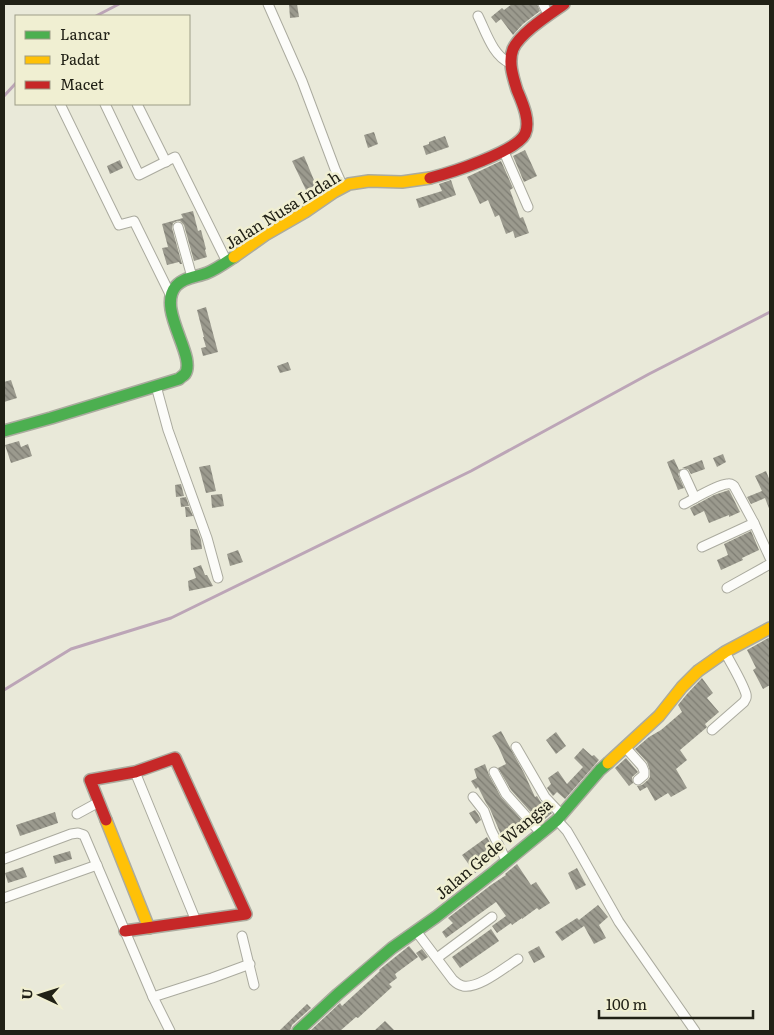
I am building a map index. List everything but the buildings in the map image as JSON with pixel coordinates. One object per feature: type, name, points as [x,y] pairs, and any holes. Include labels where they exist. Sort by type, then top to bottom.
[{"type":"street","points":[[268,4],[302,81],[343,187]]},
{"type":"street","points":[[478,16],[495,49],[500,56],[510,63],[514,49],[545,9],[564,4]]},
{"type":"street","name":"Jalan Nusa Indah","points":[[170,294],[172,288],[179,283],[213,270],[227,262],[343,187],[362,180],[400,182],[422,179],[444,174],[504,152],[520,141],[525,135],[527,127],[526,116],[511,72],[510,63]]},
{"type":"street","points":[[4,431],[60,416],[179,379],[184,374],[186,368],[185,357],[171,309],[170,294],[134,221],[119,225],[60,105]]},
{"type":"street","points":[[105,105],[140,175],[175,157],[227,262]]},
{"type":"street","points":[[138,105],[166,162]]},
{"type":"street","points":[[504,152],[528,207]]},
{"type":"street","points":[[178,227],[192,277]]},
{"type":"street","points":[[156,386],[168,430],[207,538],[218,578]]},
{"type":"street","points":[[684,474],[695,498]]},
{"type":"street","points":[[684,504],[726,484],[732,484],[754,522],[770,558]]},
{"type":"street","points":[[702,547],[754,522]]},
{"type":"street","points":[[727,588],[770,564]]},
{"type":"street","name":"Jalan Gede Wangsa","points":[[300,1031],[351,982],[392,948],[507,862],[559,817],[600,770],[659,716],[690,679],[725,652],[770,628]]},
{"type":"street","points":[[712,730],[744,702],[746,698],[746,694],[725,652]]},
{"type":"street","points":[[516,747],[578,848],[619,922],[695,1031]]},
{"type":"street","points":[[626,747],[643,769],[644,775],[638,780]]},
{"type":"street","points":[[125,931],[149,928],[246,914],[175,758],[135,772],[90,780],[149,928]]},
{"type":"street","points":[[135,772],[196,921]]},
{"type":"street","points":[[494,772],[506,794],[541,833]]},
{"type":"street","points":[[474,797],[484,811],[507,862]]},
{"type":"street","points":[[77,814],[99,802]]},
{"type":"street","points":[[4,858],[57,839],[78,833],[84,835],[153,997],[170,1031]]},
{"type":"street","points":[[4,898],[97,865]]},
{"type":"street","points":[[437,958],[492,917]]},
{"type":"street","points":[[416,931],[453,980],[463,986],[475,985],[518,959]]},
{"type":"street","points":[[242,936],[254,985]]},
{"type":"street","points":[[153,997],[250,964]]},
{"type":"waterway","points":[[98,15],[119,4]]},
{"type":"waterway","points":[[4,96],[15,84]]},
{"type":"waterway","points":[[4,690],[71,649],[171,618],[471,471],[649,374],[770,312]]},
{"type":"traffic: fast","points":[[4,431],[179,379],[185,374],[187,366],[186,356],[173,319],[171,296],[179,283],[211,271],[234,257]]},
{"type":"traffic: fast","points":[[298,1031],[392,948],[436,917],[557,820],[608,763]]},
{"type":"traffic: slow","points":[[234,257],[265,235],[349,184],[369,181],[402,182],[430,178]]},
{"type":"traffic: slow","points":[[608,763],[659,716],[682,687],[698,671],[725,652],[770,628]]},
{"type":"traffic: slow","points":[[106,820],[149,928]]},
{"type":"traffic: jam","points":[[430,178],[452,172],[496,155],[519,141],[525,134],[527,129],[526,118],[512,70],[511,59],[513,49],[529,30],[564,4]]},
{"type":"traffic: jam","points":[[106,820],[90,780],[135,772],[175,758],[246,914],[125,931]]}]
